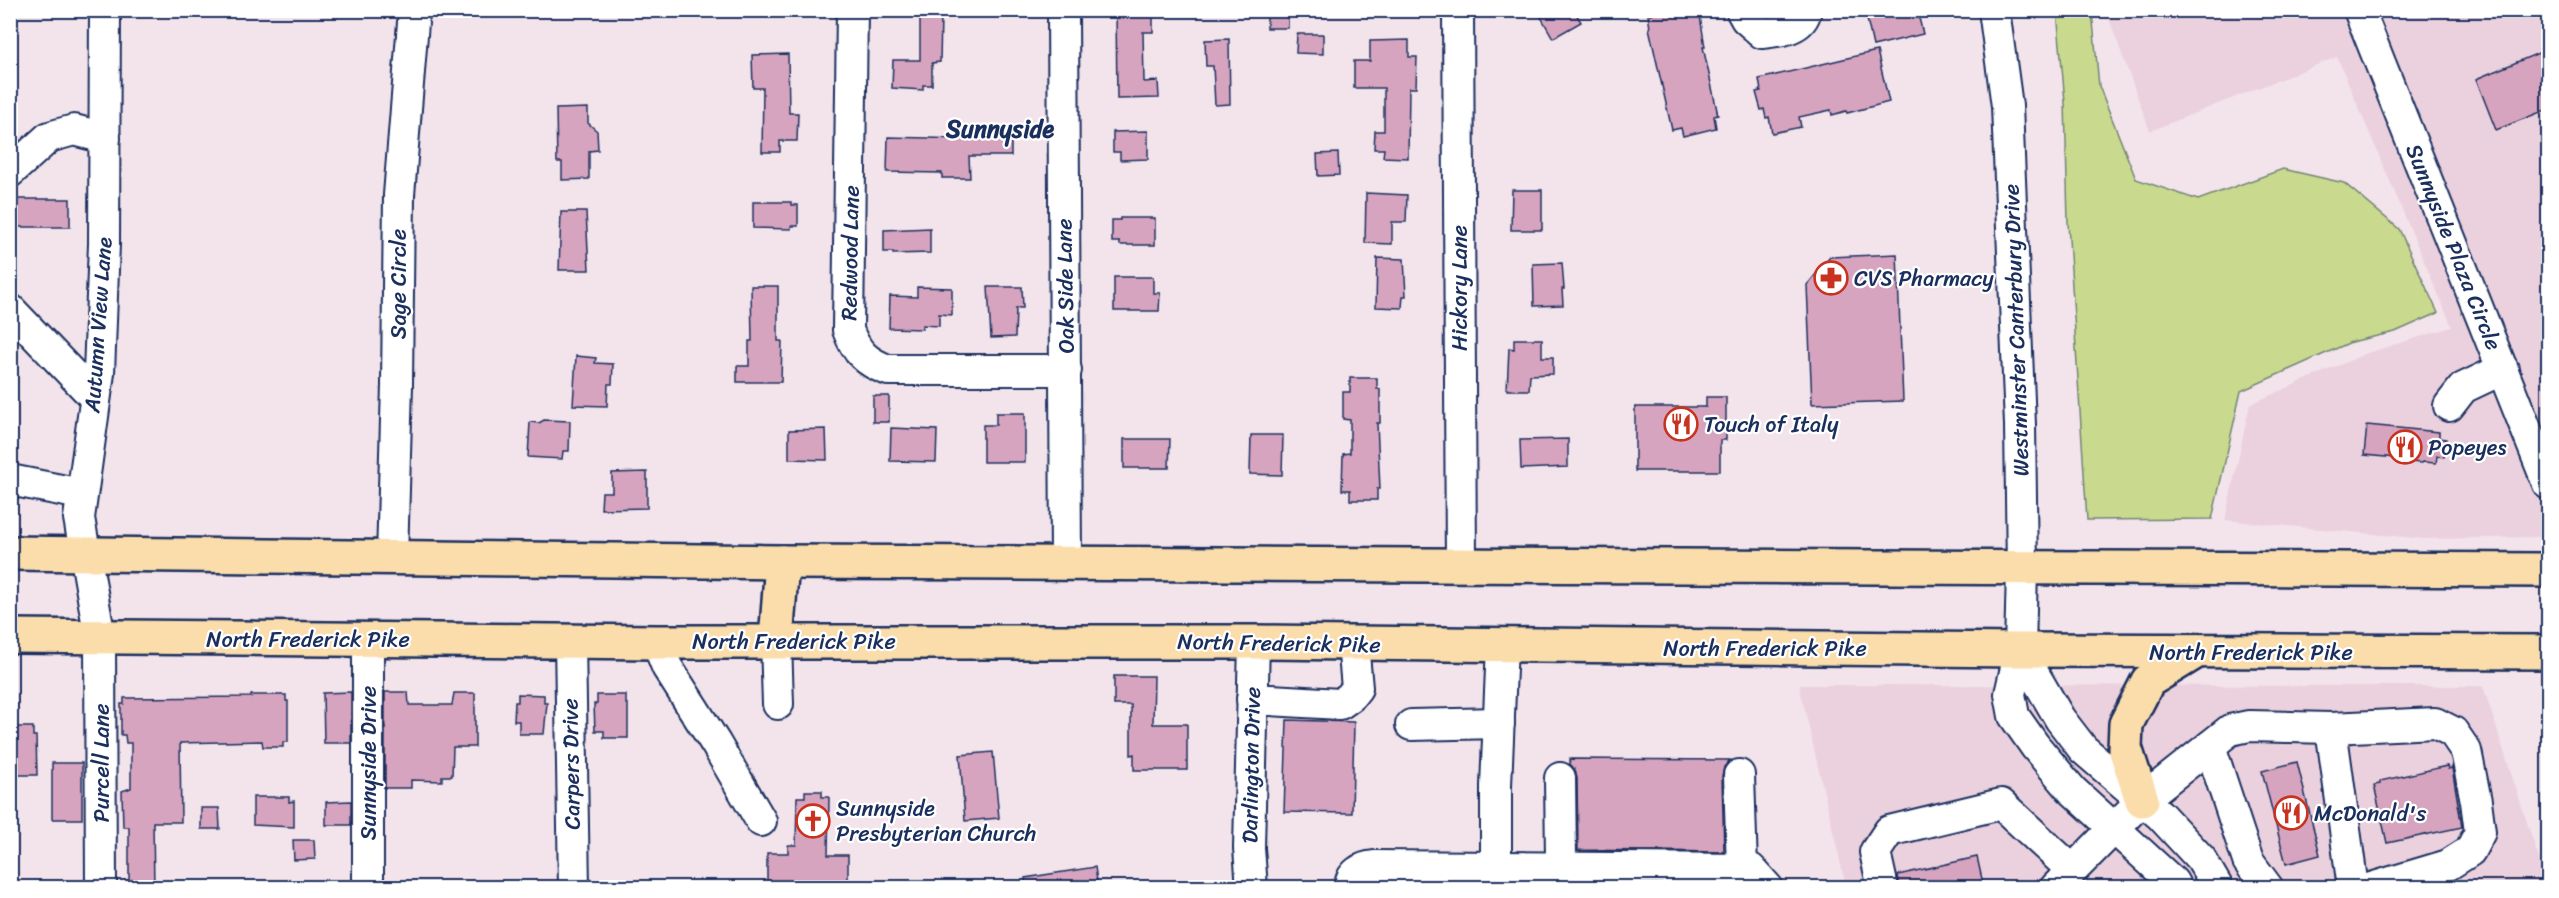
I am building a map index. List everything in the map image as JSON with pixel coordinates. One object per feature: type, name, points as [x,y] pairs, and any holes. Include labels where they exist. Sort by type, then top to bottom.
[{"type":"main road","points":[[10,553],[782,562],[2548,570]]},
{"type":"main road","points":[[776,641],[782,562]]},
{"type":"main road","name":"North Frederick Pike","points":[[10,636],[657,642],[1254,642],[2020,650],[2548,652]]},
{"type":"main road","points":[[2142,800],[2125,748],[2126,724],[2148,681],[2197,651]]},
{"type":"street","name":"Autumn View Lane","points":[[100,638],[79,518],[99,373],[104,243],[105,10]]},
{"type":"street","name":"Sage Circle","points":[[392,558],[399,195],[414,10]]},
{"type":"street","name":"Redwood Lane","points":[[852,10],[848,330],[853,345],[868,361],[888,370],[1066,370]]},
{"type":"street","name":"Oak Side Lane","points":[[1063,10],[1066,562]]},
{"type":"street","name":"Hickory Lane","points":[[1458,10],[1461,565]]},
{"type":"street","points":[[1742,10],[1746,20],[1762,33],[1787,30],[1805,17],[1806,10]]},
{"type":"street","name":"Westminster Canterbury Drive","points":[[1994,10],[2007,105],[2012,190],[2022,569],[2020,650],[2010,694],[2014,716],[2035,746],[2072,790],[2173,882],[2176,888]]},
{"type":"street","name":"Sunnyside Plaza Circle","points":[[2359,10],[2548,484]]},
{"type":"street","points":[[10,172],[48,137],[74,130],[105,138]]},
{"type":"street","points":[[10,309],[95,398]]},
{"type":"street","points":[[2449,406],[2463,388],[2502,369]]},
{"type":"street","points":[[10,480],[81,494]]},
{"type":"street","name":"Purcell Lane","points":[[100,638],[101,888]]},
{"type":"street","name":"Sunnyside Drive","points":[[368,638],[368,888]]},
{"type":"street","name":"Carpers Drive","points":[[570,641],[574,888]]},
{"type":"street","points":[[776,641],[778,704]]},
{"type":"street","points":[[657,642],[667,667],[761,821]]},
{"type":"street","name":"Darlington Drive","points":[[1252,888],[1249,848],[1254,642]]},
{"type":"street","points":[[1252,699],[1340,704],[1357,688],[1353,643]]},
{"type":"street","points":[[1496,866],[1502,645]]},
{"type":"street","points":[[2020,650],[2060,719],[2084,749],[2160,815],[2201,860],[2218,888]]},
{"type":"street","points":[[1411,725],[1499,723]]},
{"type":"street","points":[[1882,888],[1875,852],[1889,831],[2001,804],[2064,879],[2142,800],[2230,730],[2249,726],[2331,728],[2435,723],[2453,732],[2466,751],[2480,831],[2470,851],[2448,865],[2371,888]]},
{"type":"street","points":[[2331,728],[2353,888]]},
{"type":"street","points":[[2210,746],[2248,861],[2268,888]]},
{"type":"street","points":[[1739,775],[1742,869]]},
{"type":"street","points":[[1557,867],[1561,859],[1560,778]]},
{"type":"street","points":[[1350,888],[1353,875],[1367,866],[1751,869],[1768,888]]},
{"type":"shaded area","points":[[2106,11],[2548,11],[2548,537],[2425,539],[2225,520],[2250,404],[2367,353],[2452,327],[2337,57],[2150,131]]},
{"type":"shaded area","points":[[1799,685],[2483,686],[2548,887],[1846,887]]},
{"type":"green space","points":[[2057,11],[2092,11],[2099,86],[2136,179],[2198,200],[2283,169],[2344,183],[2399,229],[2438,313],[2395,332],[2351,342],[2241,391],[2212,519],[2087,520],[2068,223],[2065,102]]},
{"type":"building","points":[[1116,10],[1153,12],[1153,32],[1143,32],[1144,82],[1158,81],[1159,98],[1117,99]]},
{"type":"building","points":[[1267,10],[1288,10],[1288,28],[1267,28]]},
{"type":"building","points":[[1537,10],[1574,10],[1581,22],[1553,38]]},
{"type":"building","points":[[1667,10],[1699,10],[1705,47],[1703,47],[1718,115],[1714,116],[1716,128],[1683,136],[1681,128],[1672,130],[1648,15]]},
{"type":"building","points":[[1865,10],[1917,10],[1923,34],[1873,46]]},
{"type":"building","points":[[920,16],[941,17],[940,62],[932,63],[932,85],[923,85],[923,90],[892,88],[893,60],[920,60]]},
{"type":"building","points":[[1297,34],[1323,34],[1323,54],[1296,53]]},
{"type":"building","points":[[1229,39],[1230,104],[1215,105],[1213,66],[1206,66],[1205,40]]},
{"type":"building","points":[[1409,40],[1409,57],[1417,57],[1416,88],[1409,88],[1408,158],[1383,157],[1384,149],[1374,149],[1375,131],[1384,131],[1384,88],[1354,88],[1354,61],[1370,61],[1370,41]]},
{"type":"building","points":[[2548,49],[2548,109],[2496,130],[2476,79]]},
{"type":"building","points":[[1877,51],[1889,102],[1847,113],[1846,111],[1832,115],[1831,110],[1799,117],[1801,127],[1772,133],[1769,117],[1766,118],[1764,109],[1761,110],[1756,92],[1761,91],[1759,79]]},
{"type":"building","points":[[788,54],[789,113],[798,113],[797,141],[780,141],[780,152],[762,152],[763,88],[753,88],[752,55]]},
{"type":"building","points":[[588,108],[588,123],[597,131],[598,150],[589,151],[589,179],[562,180],[562,162],[557,162],[556,109]]},
{"type":"building","points":[[1011,127],[1011,156],[969,156],[970,178],[942,178],[942,173],[887,172],[888,137],[965,139],[964,128]]},
{"type":"building","points":[[1148,131],[1148,159],[1120,160],[1120,152],[1113,152],[1113,132]]},
{"type":"building","points":[[1338,153],[1339,175],[1318,176],[1317,154]]},
{"type":"building","points":[[1512,190],[1542,190],[1542,230],[1511,230]]},
{"type":"building","points":[[1366,193],[1407,195],[1406,222],[1392,222],[1392,244],[1365,243]]},
{"type":"building","points":[[10,199],[70,199],[70,227],[10,227]]},
{"type":"building","points":[[753,202],[791,202],[791,205],[798,205],[798,226],[791,226],[791,229],[753,228]]},
{"type":"building","points":[[561,212],[586,212],[589,270],[559,270]]},
{"type":"building","points":[[1120,218],[1155,218],[1155,245],[1120,245],[1120,242],[1112,242],[1112,220],[1120,220]]},
{"type":"building","points":[[930,228],[930,253],[893,254],[893,252],[884,252],[884,230]]},
{"type":"building","name":"CVS Pharmacy","points":[[1897,254],[1903,401],[1812,404],[1807,285],[1830,257]]},
{"type":"building","points":[[1377,258],[1404,259],[1406,296],[1403,296],[1402,308],[1376,307]]},
{"type":"building","points":[[1562,263],[1563,305],[1534,306],[1533,264]]},
{"type":"building","points":[[1114,277],[1153,277],[1153,293],[1160,293],[1159,311],[1114,311]]},
{"type":"building","points":[[751,286],[778,286],[778,341],[782,341],[781,382],[737,382],[737,366],[749,366],[749,341],[752,341]]},
{"type":"building","points":[[917,287],[952,288],[952,315],[939,314],[939,326],[922,325],[922,329],[889,328],[890,296],[917,297]]},
{"type":"building","points":[[988,287],[1022,287],[1023,308],[1016,308],[1015,337],[991,338]]},
{"type":"building","points":[[1514,339],[1542,339],[1542,357],[1553,357],[1553,374],[1530,375],[1529,390],[1507,390],[1509,348],[1514,349]]},
{"type":"building","points":[[576,356],[596,358],[595,363],[613,364],[612,384],[608,384],[607,406],[573,405]]},
{"type":"building","points":[[1350,378],[1377,378],[1377,389],[1380,389],[1380,423],[1377,423],[1380,489],[1377,489],[1377,500],[1350,500],[1350,490],[1342,490],[1343,454],[1350,453],[1350,420],[1343,419],[1343,392],[1350,392]]},
{"type":"building","points":[[873,396],[889,396],[889,422],[873,422]]},
{"type":"building","name":"Touch of Italy","points":[[1706,397],[1726,397],[1726,440],[1720,440],[1720,471],[1635,471],[1635,407],[1706,407]]},
{"type":"building","points":[[996,413],[1025,413],[1025,462],[983,462],[983,425],[996,425]]},
{"type":"building","points":[[544,420],[570,421],[569,451],[563,451],[562,459],[528,457],[530,422],[539,423]]},
{"type":"building","name":"Popeyes","points":[[2367,425],[2439,432],[2439,438],[2446,439],[2444,457],[2437,456],[2436,463],[2422,463],[2364,455]]},
{"type":"building","points":[[891,428],[937,430],[936,462],[890,461]]},
{"type":"building","points":[[826,429],[827,460],[789,459],[789,430]]},
{"type":"building","points":[[1251,435],[1283,435],[1282,475],[1250,474]]},
{"type":"building","points":[[1124,439],[1170,439],[1169,468],[1124,468]]},
{"type":"building","points":[[1568,439],[1568,467],[1521,469],[1520,440]]},
{"type":"building","points":[[647,472],[647,508],[601,509],[602,492],[612,492],[612,473]]},
{"type":"building","points":[[1114,676],[1154,676],[1153,724],[1187,724],[1187,770],[1134,770],[1134,754],[1131,755],[1131,705],[1114,705]]},
{"type":"building","points":[[351,692],[351,743],[324,743],[323,693]]},
{"type":"building","points":[[385,692],[408,692],[409,705],[452,705],[454,693],[475,693],[475,747],[453,747],[452,776],[442,776],[442,781],[411,780],[411,788],[385,788]]},
{"type":"building","points":[[518,694],[544,695],[544,703],[547,703],[544,734],[519,734],[519,721],[514,721]]},
{"type":"building","points":[[251,695],[286,695],[288,742],[283,742],[283,747],[263,747],[262,741],[180,743],[181,822],[153,822],[154,888],[129,888],[129,827],[123,827],[122,791],[131,788],[131,743],[126,743],[125,735],[121,735],[121,704],[124,704],[124,698],[251,697]]},
{"type":"building","points":[[597,695],[626,695],[628,738],[604,738],[604,731],[595,731],[594,704],[597,704]]},
{"type":"building","points":[[1287,720],[1354,722],[1352,813],[1284,812]]},
{"type":"building","points":[[10,727],[33,727],[33,736],[36,736],[37,775],[10,775]]},
{"type":"building","points":[[993,752],[999,818],[965,821],[960,755]]},
{"type":"building","points":[[1570,759],[1730,760],[1724,767],[1722,776],[1724,852],[1578,850],[1577,778]]},
{"type":"building","name":"McDonald's","points":[[2297,762],[2320,855],[2286,864],[2262,771]]},
{"type":"building","points":[[52,763],[82,763],[82,819],[52,819]]},
{"type":"building","points":[[2447,766],[2448,769],[2452,768],[2462,827],[2387,843],[2374,785],[2380,784],[2380,781]]},
{"type":"building","name":"Sunnyside Presbyterian Church","points":[[805,791],[822,791],[822,797],[829,797],[828,855],[848,855],[848,888],[767,888],[767,853],[788,853],[788,845],[796,845],[797,797],[805,797]]},
{"type":"building","points":[[253,797],[289,797],[289,802],[294,801],[294,827],[253,825]]},
{"type":"building","points":[[351,801],[351,825],[326,825],[326,802]]},
{"type":"building","points":[[201,808],[219,808],[220,829],[201,829]]},
{"type":"building","points":[[293,840],[314,840],[315,859],[294,860]]},
{"type":"building","points":[[1977,857],[1984,888],[1900,888],[1898,875]]},
{"type":"building","points":[[1095,867],[1098,888],[1026,888],[1025,878]]},
{"type":"building","points":[[1569,885],[1729,886],[1729,888],[1569,888]]},
{"type":"place","name":"CVS Pharmacy","points":[[1831,278]]},
{"type":"place","name":"Touch of Italy","points":[[1681,424]]},
{"type":"place","name":"Popeyes","points":[[2405,447]]},
{"type":"place","name":"McDonald's","points":[[2291,813]]},
{"type":"place","name":"Sunnyside Presbyterian Church","points":[[813,821]]},
{"type":"district","name":"Sunnyside","points":[[1000,129]]}]
